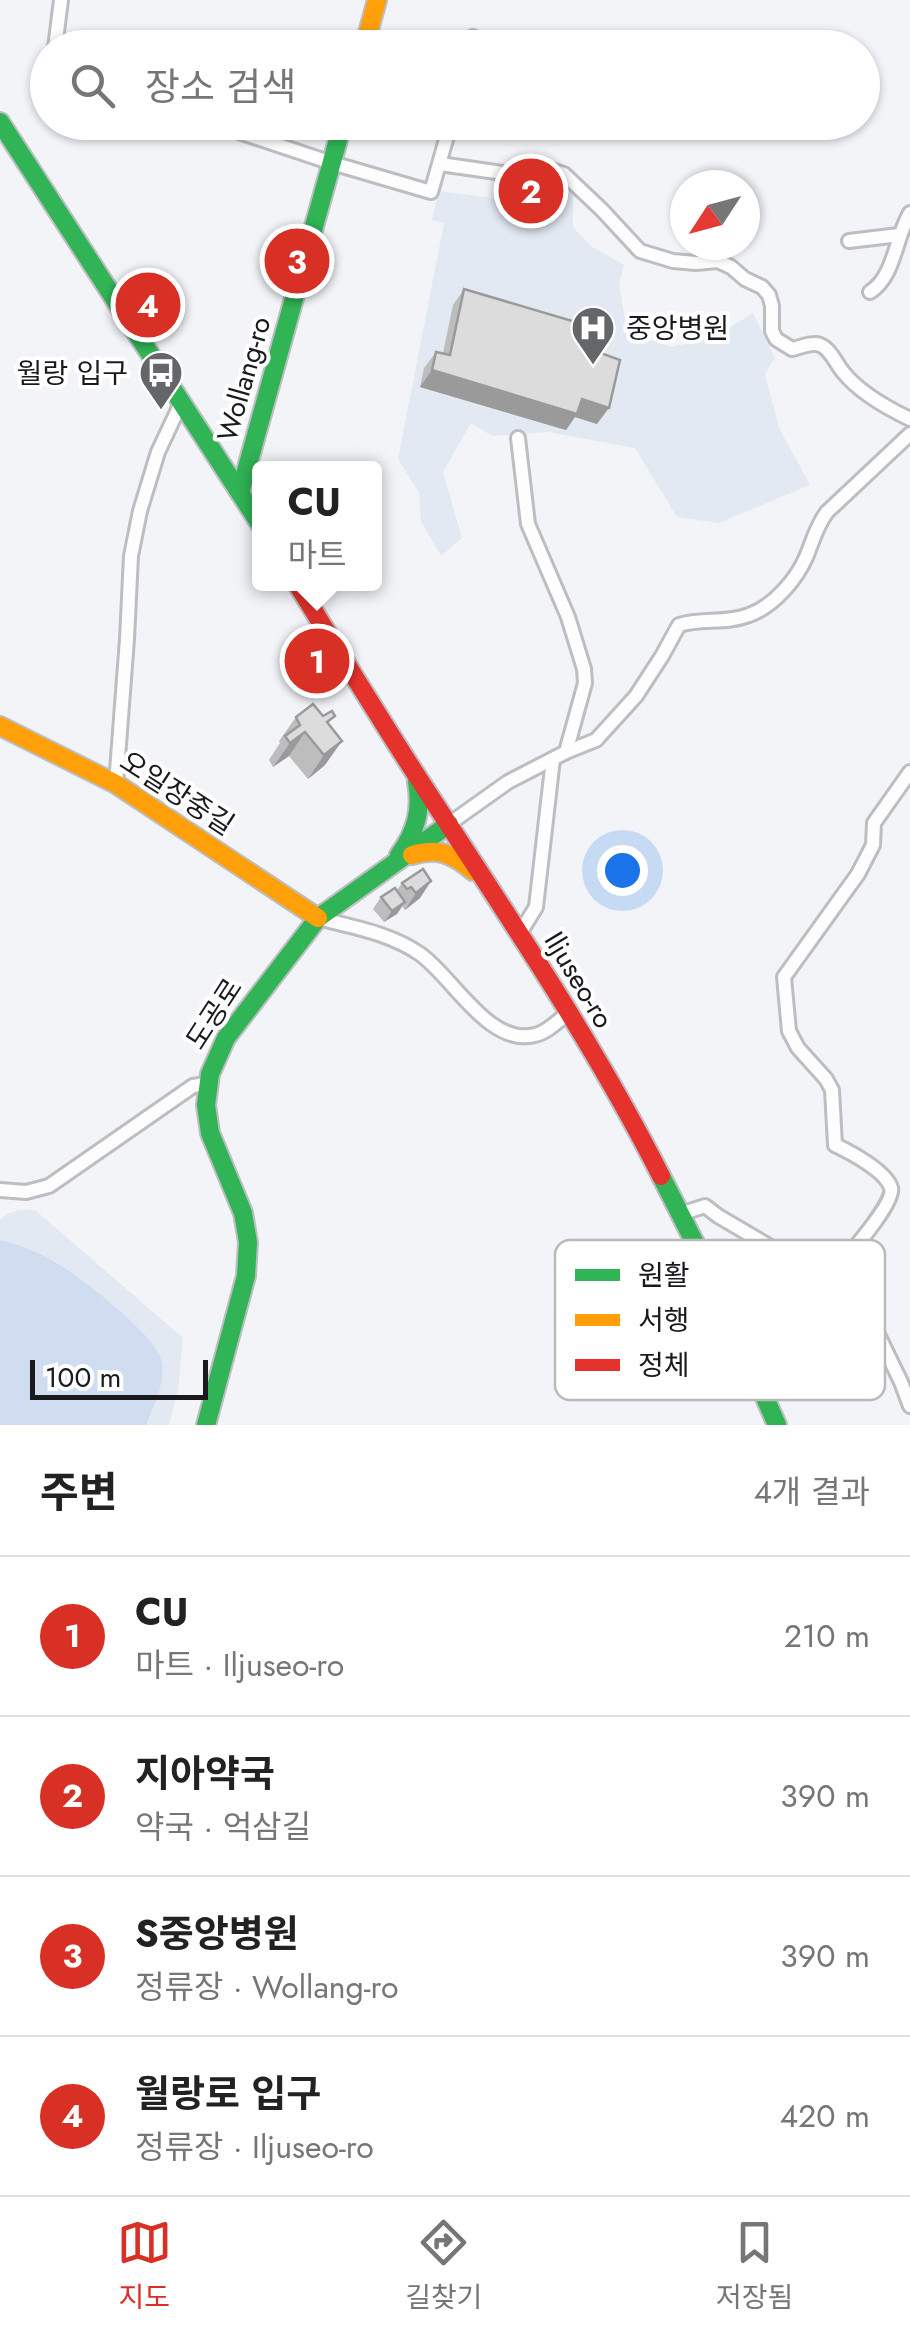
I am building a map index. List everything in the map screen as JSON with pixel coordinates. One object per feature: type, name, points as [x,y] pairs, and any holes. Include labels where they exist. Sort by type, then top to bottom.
[{"type":"main road","points":[[369,30],[377,0]]},
{"type":"main road","points":[[0,122],[252,512]]},
{"type":"main road","name":"Wollang-ro","points":[[240,493],[338,140]]},
{"type":"main road","name":"Iljuseo-ro","points":[[301,591],[520,933],[634,1123],[693,1240]]},
{"type":"main road","name":"오일장중길","points":[[0,726],[116,784],[318,918]]},
{"type":"main road","points":[[386,870],[406,845],[421,809],[415,777],[405,757]]},
{"type":"main road","name":"도공로","points":[[206,1425],[246,1276],[249,1251],[245,1214],[209,1131],[200,1085],[219,1049],[318,918],[448,824]]},
{"type":"main road","points":[[386,870],[414,854],[440,850],[471,869],[494,893]]},
{"type":"main road","name":"Iljuseo-ro","points":[[766,1400],[777,1425]]},
{"type":"street","points":[[57,30],[61,0]]},
{"type":"street","points":[[263,140],[431,192],[446,140]]},
{"type":"street","points":[[440,164],[510,174],[551,170],[564,174],[640,252],[684,262],[718,261],[762,287],[770,295],[776,340],[792,349],[816,344],[823,347],[846,376],[876,400],[910,419]]},
{"type":"street","points":[[870,292],[886,276],[910,213]]},
{"type":"street","points":[[849,242],[899,235]]},
{"type":"street","points":[[116,784],[128,640],[130,556],[158,452],[182,401]]},
{"type":"street","points":[[448,824],[508,782],[596,740],[636,696],[679,625],[749,615],[780,594],[806,559],[819,522],[827,512],[910,434]]},
{"type":"street","points":[[518,438],[528,524],[568,617],[586,683],[559,755],[536,906],[520,933]]},
{"type":"street","points":[[860,1240],[882,1212],[892,1194],[891,1186],[863,1158],[835,1145],[832,1090],[789,1031],[784,977],[858,874],[873,845],[874,824],[910,772]]},
{"type":"street","points":[[318,918],[385,936],[417,952],[440,970],[492,1026],[514,1035],[536,1036],[568,1014]]},
{"type":"street","points":[[0,1190],[26,1192],[49,1186],[200,1085]]},
{"type":"street","points":[[680,1214],[705,1206],[759,1240]]},
{"type":"street","points":[[885,1348],[910,1406]]},
{"type":"shaded area","name":"중앙병원","points":[[526,179],[553,180],[573,191],[573,227],[591,246],[624,265],[619,283],[627,332],[672,347],[712,338],[753,313],[775,358],[765,374],[779,428],[810,485],[719,523],[677,517],[635,448],[548,432],[492,436],[471,423],[443,472],[462,538],[441,556],[421,521],[419,493],[398,459],[444,223],[432,220],[439,191],[501,199]]},
{"type":"shaded area","points":[[19,1210],[35,1210],[183,1338],[178,1390],[169,1425],[0,1425],[0,1220]]},
{"type":"shaded area","points":[[0,1240],[30,1249],[68,1271],[145,1335],[161,1358],[162,1375],[146,1425],[0,1425]]},
{"type":"building","points":[[464,289],[599,329],[595,351],[620,360],[609,408],[582,399],[577,414],[432,370],[436,352],[450,355]]},
{"type":"building","points":[[313,704],[323,716],[332,711],[335,716],[327,722],[342,741],[324,755],[305,732],[290,743],[285,736],[300,725],[296,717]]},
{"type":"building","points":[[423,869],[431,881],[416,893],[411,887],[407,889],[402,883]]},
{"type":"building","points":[[395,888],[405,902],[392,911],[381,897]]},
{"type":"traffic: fast","points":[[0,122],[252,512]]},
{"type":"traffic: fast","points":[[240,493],[338,140]]},
{"type":"traffic: fast","points":[[399,855],[416,820],[417,782]]},
{"type":"traffic: fast","points":[[206,1425],[246,1276],[248,1242],[243,1213],[210,1133],[206,1105],[210,1074],[226,1038],[318,918],[449,824]]},
{"type":"traffic: fast","points":[[661,1176],[693,1240]]},
{"type":"traffic: fast","points":[[766,1400],[777,1425]]},
{"type":"traffic: slow","points":[[369,30],[377,0]]},
{"type":"traffic: slow","points":[[0,726],[116,784],[318,918]]},
{"type":"traffic: slow","points":[[412,855],[445,854],[473,871]]},
{"type":"traffic: jam","points":[[301,591],[571,1016],[661,1176]]},
{"type":"place","name":"지아약국","points":[[531,191]]},
{"type":"place","name":"S중앙병원","points":[[297,261]]},
{"type":"place","name":"월랑로 입구","points":[[148,305]]},
{"type":"place","name":"중앙병원","points":[[593,366]]},
{"type":"place","name":"월랑 입구","points":[[161,411]]},
{"type":"place","name":"CU","points":[[317,661]]}]
